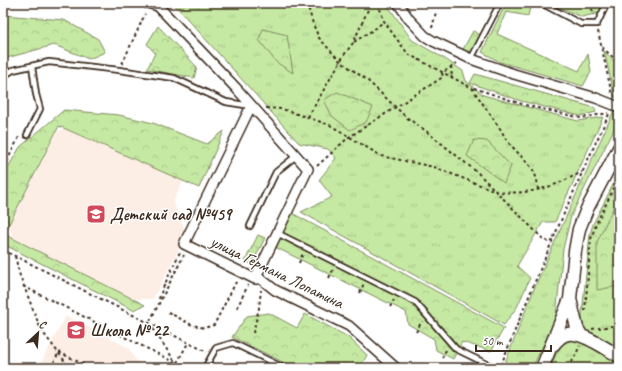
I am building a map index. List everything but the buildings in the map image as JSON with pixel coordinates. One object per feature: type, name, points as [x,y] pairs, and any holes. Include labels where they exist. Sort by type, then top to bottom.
[{"type":"street","points":[[398,3],[408,20],[425,36],[471,59],[514,74],[596,98],[614,108]]},
{"type":"street","points":[[158,6],[236,88],[308,169],[277,233],[258,279]]},
{"type":"street","name":"улица Германа Лопатина","points":[[251,106],[184,244],[258,279],[275,290],[349,326],[396,368]]},
{"type":"street","points":[[542,368],[570,299],[575,251],[580,229],[587,209],[619,148]]},
{"type":"street","points":[[570,299],[577,328],[583,336]]},
{"type":"street","points":[[552,346],[560,337],[567,334],[583,336],[619,356]]},
{"type":"lane","points":[[140,3],[158,6]]},
{"type":"lane","points":[[471,59],[500,3]]},
{"type":"lane","points":[[541,3],[581,24],[597,24],[607,3]]},
{"type":"lane","points":[[3,76],[13,70],[50,62],[119,70],[174,78],[226,102],[251,106]]},
{"type":"lane","points":[[27,135],[40,109],[32,66]]},
{"type":"lane","points":[[250,226],[276,172],[296,156]]},
{"type":"lane","points":[[277,233],[415,302],[456,350],[495,368]]},
{"type":"lane","points":[[206,366],[216,348],[233,344],[284,368]]},
{"type":"path","points":[[307,3],[319,38],[340,61],[368,81],[412,122],[426,131],[478,173],[532,228],[551,244]]},
{"type":"path","points":[[308,117],[340,61],[353,43],[371,3]]},
{"type":"path","points":[[378,3],[384,21],[408,54],[472,88],[525,105],[581,118],[614,108]]},
{"type":"path","points":[[500,368],[521,314],[582,172],[614,108],[597,24],[590,3]]},
{"type":"path","points":[[432,28],[436,12]]},
{"type":"path","points":[[119,70],[145,14]]},
{"type":"path","points":[[353,43],[384,21]]},
{"type":"path","points":[[601,46],[619,62]]},
{"type":"path","points":[[312,170],[349,137],[395,107],[413,98],[443,77],[442,73],[451,66],[461,61],[471,59]]},
{"type":"path","points":[[451,66],[452,78]]},
{"type":"path","points":[[472,88],[507,141],[532,168],[537,179],[538,191]]},
{"type":"path","points":[[251,106],[282,109],[308,117],[330,125],[381,156],[434,167],[498,192],[508,193],[538,191],[562,182],[582,172]]},
{"type":"path","points":[[3,166],[19,137],[27,135]]},
{"type":"path","points":[[585,316],[591,239],[596,224],[619,178]]},
{"type":"path","points":[[157,306],[162,290],[184,244]]},
{"type":"path","points":[[299,263],[306,248]]},
{"type":"path","points":[[3,250],[204,351]]},
{"type":"path","points":[[148,323],[184,254]]},
{"type":"path","points":[[15,256],[24,286],[41,330],[70,368]]},
{"type":"path","points":[[329,278],[336,263]]},
{"type":"path","points":[[168,312],[190,324],[204,328],[214,325],[241,272]]},
{"type":"path","points":[[237,308],[250,281],[258,279],[259,308],[253,333]]},
{"type":"path","points":[[24,286],[185,368]]},
{"type":"path","points":[[416,332],[425,313]]},
{"type":"path","points":[[148,323],[176,363]]},
{"type":"path","points":[[569,368],[583,336],[619,325]]},
{"type":"path","points":[[442,358],[450,342]]},
{"type":"path","points":[[174,368],[188,343]]},
{"type":"path","points":[[50,368],[58,352]]},
{"type":"path","points":[[58,352],[91,368]]},
{"type":"shaded area","name":"Детский сад №459","points":[[72,125],[184,179],[173,202],[187,234],[153,299],[129,299],[14,242],[9,225],[57,132]]},
{"type":"shaded area","name":"Школа № 22","points":[[66,316],[129,348],[136,361],[149,368],[38,368]]},
{"type":"green space","points":[[173,3],[386,3],[412,40],[463,71],[466,81],[483,95],[578,121],[603,117],[555,222],[543,222],[517,266],[530,278],[517,307],[504,325],[301,212],[332,197],[319,180],[336,158],[328,149],[299,143]]},
{"type":"green space","points":[[506,3],[531,3],[528,16],[506,12],[497,34],[579,71],[588,54],[591,72],[583,86],[500,62],[482,52]]},
{"type":"green space","points":[[554,3],[603,3],[599,13],[582,17],[553,5]]},
{"type":"green space","points":[[3,15],[64,20],[98,39],[105,52],[89,59],[54,45],[3,59]]},
{"type":"green space","points":[[158,26],[197,67],[194,78],[147,69],[155,53],[147,44]]},
{"type":"green space","points":[[263,29],[287,35],[293,73],[276,62],[259,40]]},
{"type":"green space","points":[[473,31],[481,35],[476,45],[469,52],[462,51]]},
{"type":"green space","points":[[604,51],[619,66],[619,90],[615,98]]},
{"type":"green space","points":[[475,74],[595,108],[596,112],[580,116],[521,101],[470,83]]},
{"type":"green space","points":[[337,92],[373,107],[366,122],[350,130],[332,116],[324,100]]},
{"type":"green space","points":[[615,108],[619,119],[571,216],[563,249],[556,315],[551,329],[532,368],[503,368],[536,284]]},
{"type":"green space","points":[[64,110],[119,115],[153,123],[207,144],[224,131],[199,188],[59,126],[4,234],[145,305],[133,310],[3,244],[3,176],[20,147]]},
{"type":"green space","points":[[474,140],[487,141],[511,166],[504,183],[467,156]]},
{"type":"green space","points":[[619,173],[619,349],[596,338],[588,332],[583,326],[582,314],[590,234],[593,224]]},
{"type":"green space","points":[[619,195],[618,286],[597,290],[597,242]]},
{"type":"green space","points":[[290,212],[504,328],[491,351],[462,342],[453,359],[436,350],[434,339],[408,324],[406,312],[273,246]]},
{"type":"green space","points":[[258,235],[265,238],[252,264],[245,261]]},
{"type":"green space","points":[[269,313],[297,328],[305,314],[348,337],[367,355],[360,368],[295,368],[232,337],[247,316]]},
{"type":"green space","points":[[572,340],[577,340],[617,362],[619,368],[550,368],[561,347]]},
{"type":"place","name":"Детский сад №459","points":[[96,214]]},
{"type":"place","name":"Школа № 22","points":[[76,330]]}]
